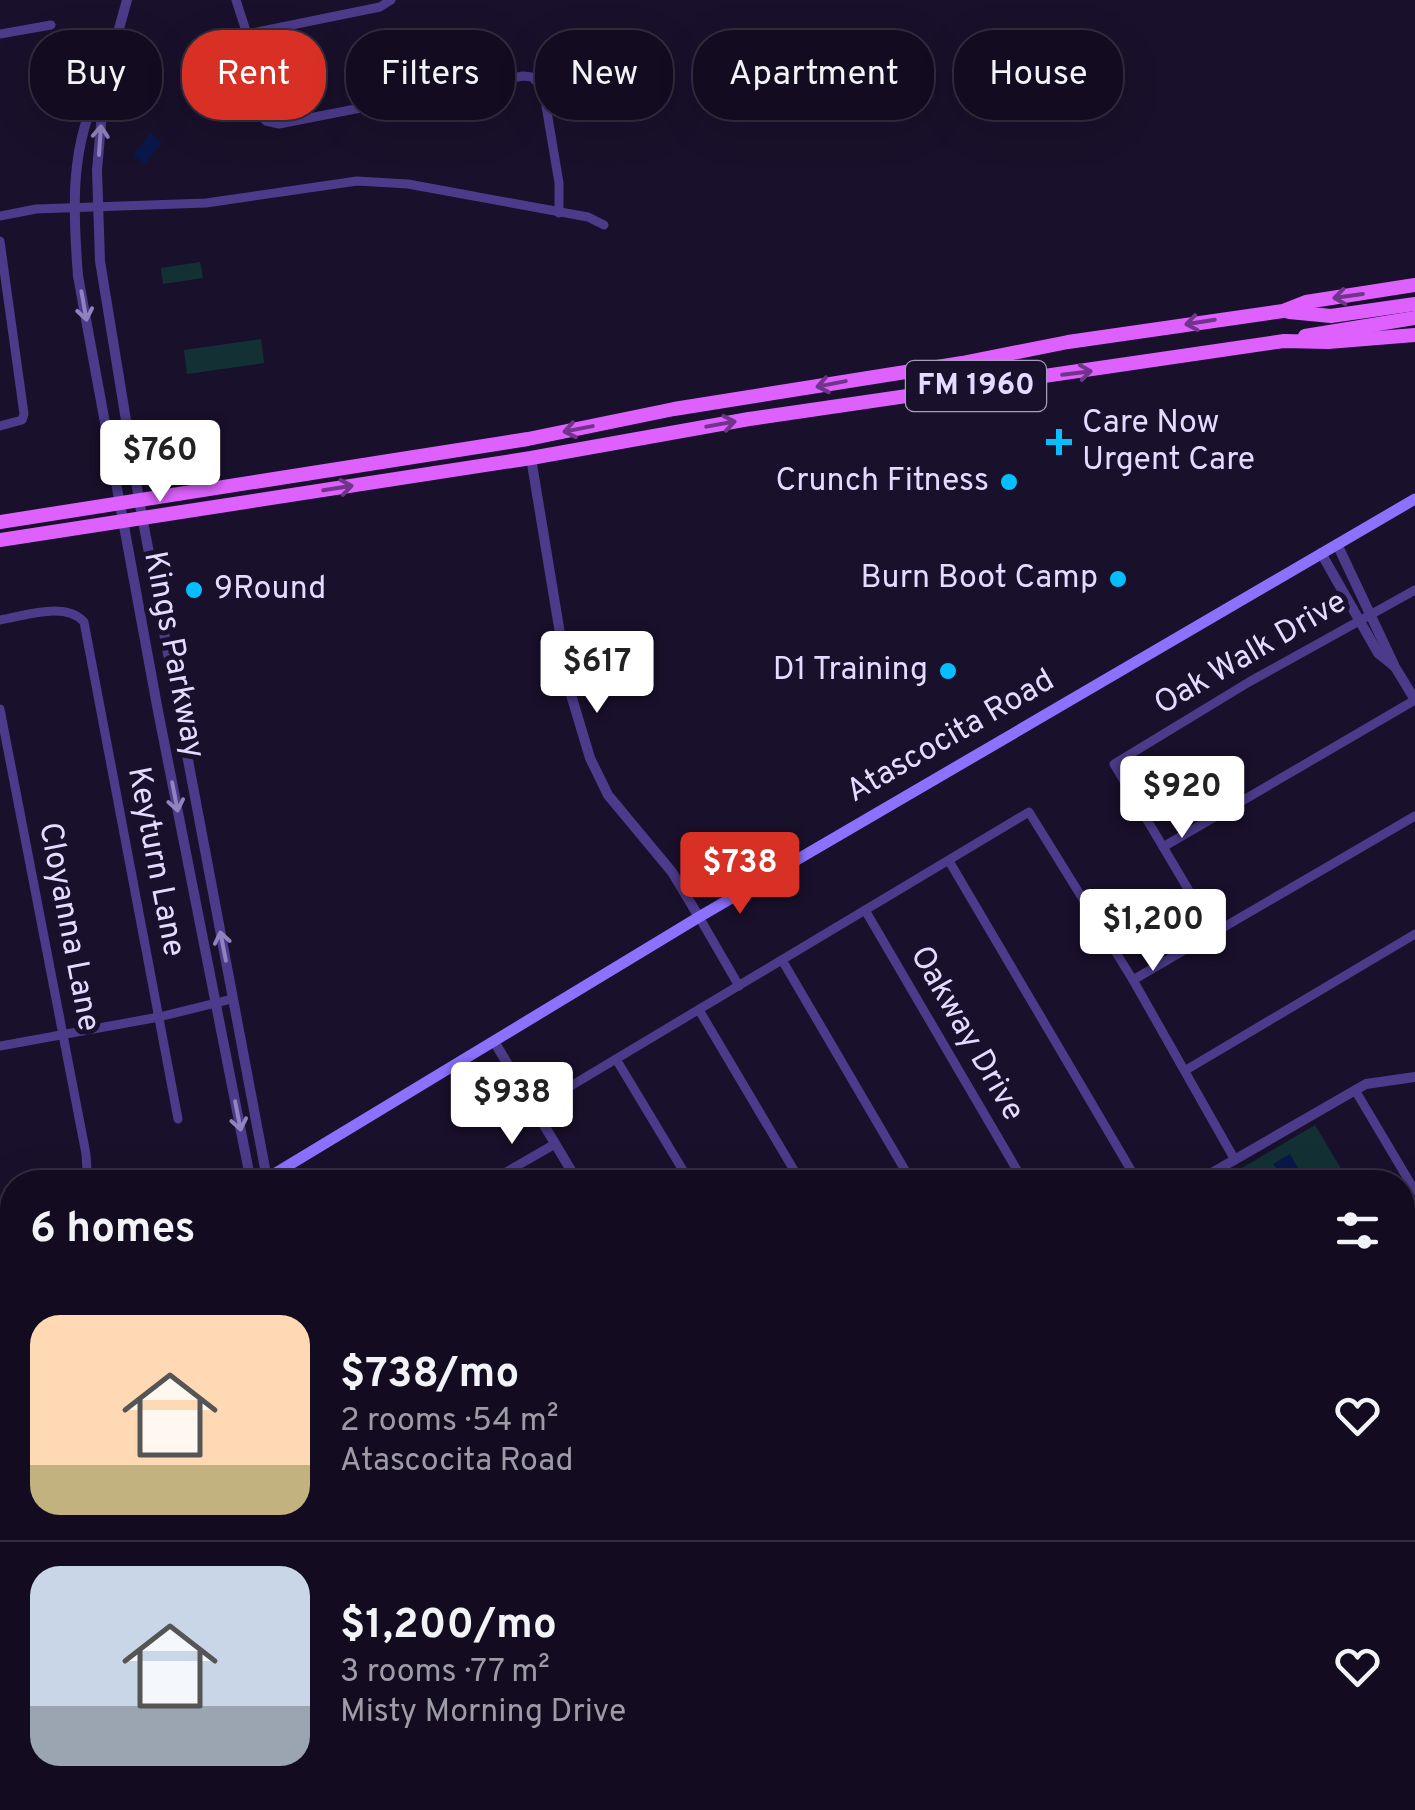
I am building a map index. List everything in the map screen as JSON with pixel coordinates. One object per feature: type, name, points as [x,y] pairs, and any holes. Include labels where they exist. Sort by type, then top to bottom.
[{"type":"main road","name":"FM 1960","points":[[0,522],[528,438],[1068,342],[1283,312],[1306,302],[1415,285]]},
{"type":"main road","points":[[1283,312],[1331,316],[1415,304]]},
{"type":"main road","points":[[1284,341],[1415,318]]},
{"type":"main road","name":"FM 1960","points":[[0,540],[530,458],[766,416],[1284,341],[1415,336]]},
{"type":"main road","name":"Atascocita Road","points":[[283,1170],[699,918],[1415,498]]},
{"type":"street","name":"Kings Parkway","points":[[119,30],[127,0]]},
{"type":"street","points":[[236,0],[246,30]]},
{"type":"street","points":[[267,30],[380,7],[391,0]]},
{"type":"street","points":[[0,34],[51,25]]},
{"type":"street","points":[[326,115],[523,76],[532,78],[543,88],[560,183],[559,213]]},
{"type":"street","name":"Kings Parkway","points":[[87,120],[80,142],[75,209],[78,276],[249,1170]]},
{"type":"street","name":"Kings Parkway","points":[[102,120],[98,170],[100,261],[142,518],[262,1170]]},
{"type":"street","points":[[266,120],[279,124],[299,120]]},
{"type":"street","points":[[0,216],[36,209],[206,203],[356,181],[408,184],[588,218],[604,225]]},
{"type":"street","points":[[0,241],[24,405],[22,420],[0,426]]},
{"type":"street","points":[[97,380],[119,376]]},
{"type":"street","points":[[530,458],[569,688],[590,758],[608,795],[672,872],[739,986]]},
{"type":"street","points":[[1214,933],[1163,847],[1415,700],[1395,667],[1338,544]]},
{"type":"street","points":[[1321,553],[1378,654],[1395,667]]},
{"type":"street","name":"Oak Walk Drive","points":[[1163,847],[1114,764],[1249,682],[1415,590]]},
{"type":"street","name":"Keyturn Lane","points":[[0,620],[64,610],[79,616],[86,632],[178,1119]]},
{"type":"street","name":"Cloyanna Lane","points":[[0,715],[87,1170]]},
{"type":"street","points":[[534,1108],[1030,812],[1134,980],[1235,1160]]},
{"type":"street","points":[[1134,980],[1415,816]]},
{"type":"street","points":[[949,860],[1131,1170]]},
{"type":"street","name":"Oakway Drive","points":[[866,910],[1017,1170]]},
{"type":"street","points":[[1186,1070],[1415,934]]},
{"type":"street","points":[[782,960],[905,1170]]},
{"type":"street","points":[[0,1046],[159,1017],[232,999]]},
{"type":"street","points":[[699,1010],[794,1170]]},
{"type":"street","points":[[495,1044],[571,1170]]},
{"type":"street","points":[[616,1059],[683,1170]]},
{"type":"street","points":[[1217,1170],[1366,1084],[1415,1077]]},
{"type":"street","points":[[1355,1090],[1403,1170]]},
{"type":"street","points":[[510,1170],[555,1144]]},
{"type":"green space","points":[[200,262],[203,278],[163,284],[161,268]]},
{"type":"green space","points":[[261,339],[264,363],[187,374],[184,350]]},
{"type":"green space","points":[[1315,1125],[1342,1170],[1238,1170]]},
{"type":"shaded area","points":[[150,133],[162,142],[145,164],[133,155]]},
{"type":"shaded area","points":[[1290,1154],[1299,1170],[1278,1170],[1273,1164]]},
{"type":"place","name":"Care Now Urgent Care","points":[[1059,442]]},
{"type":"place","name":"Crunch Fitness","points":[[1009,482]]},
{"type":"place","name":"Burn Boot Camp","points":[[1118,579]]},
{"type":"place","name":"9Round","points":[[194,590]]},
{"type":"place","name":"D1 Training","points":[[948,671]]}]
